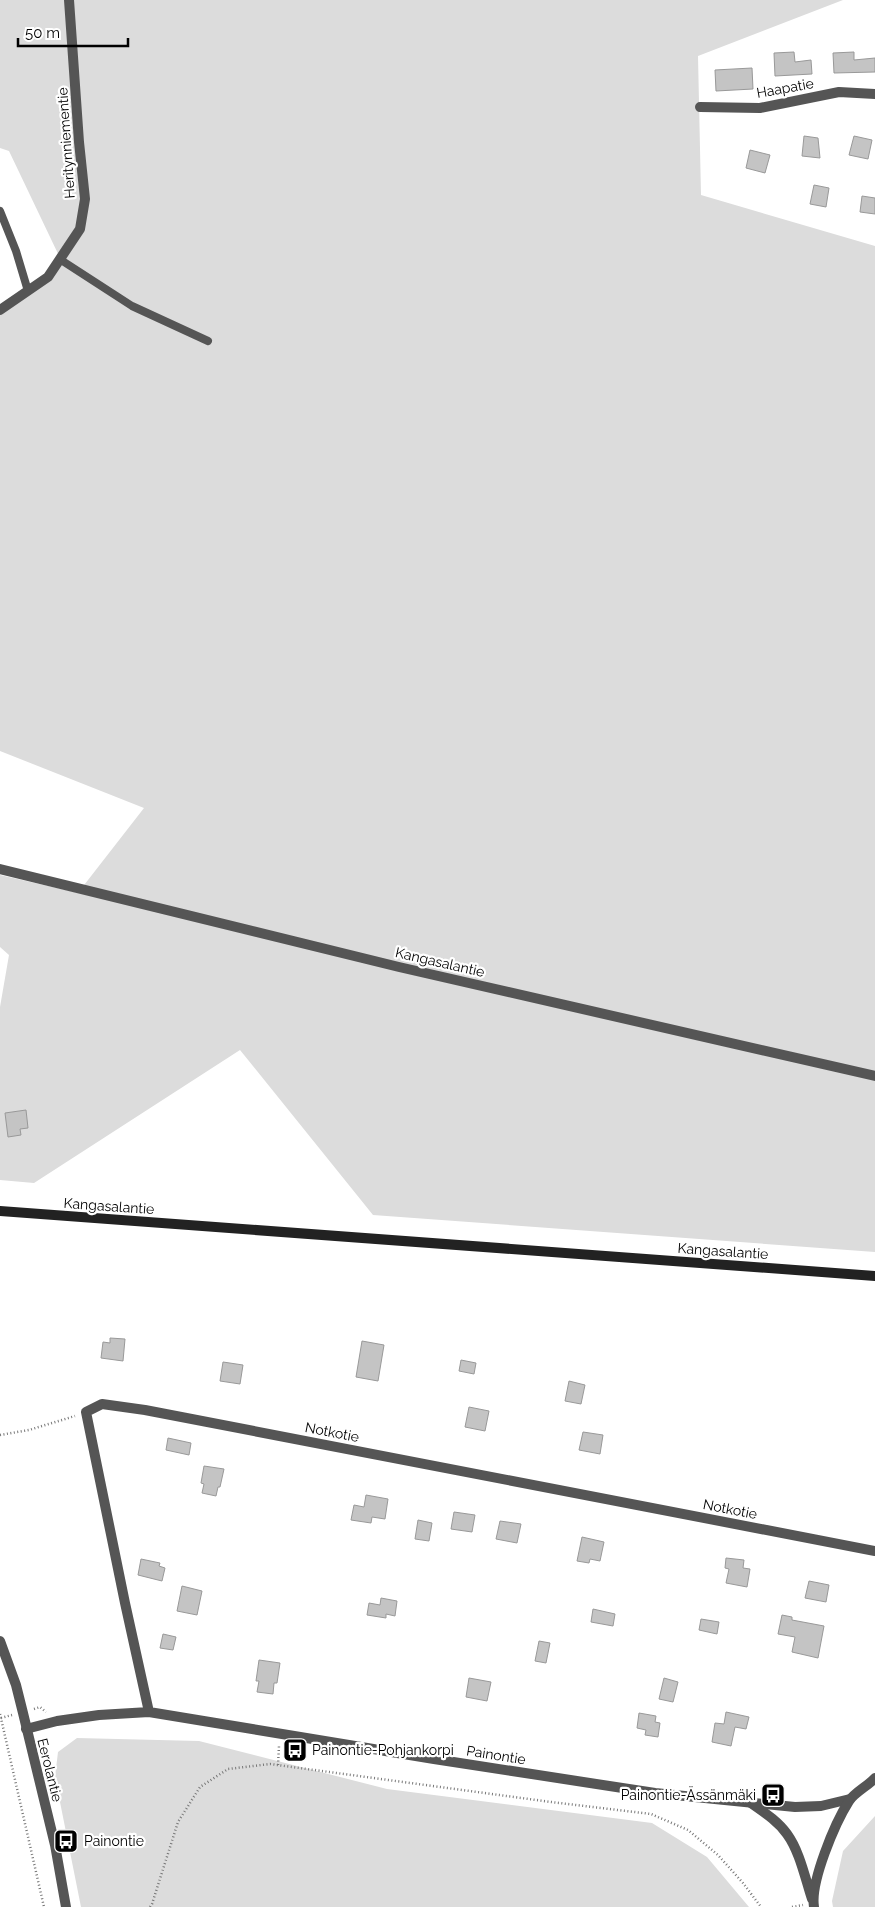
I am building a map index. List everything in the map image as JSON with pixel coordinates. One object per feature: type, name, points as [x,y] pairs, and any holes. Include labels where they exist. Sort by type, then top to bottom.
[{"type":"main road","name":"Kangasalantie","points":[[0,1212],[875,1276]]},
{"type":"street","name":"Heritynniementie","points":[[0,310],[48,277],[80,229],[85,199],[69,0]]},
{"type":"street","name":"Haapatie","points":[[700,107],[760,108],[839,92],[875,94]]},
{"type":"street","name":"Kangasalantie","points":[[0,869],[390,965],[875,1076]]},
{"type":"street","name":"Notkotie","points":[[86,1412],[102,1404],[145,1410],[875,1551]]},
{"type":"street","points":[[86,1412],[149,1712]]},
{"type":"street","name":"Eerolantie","points":[[0,1641],[2,1654],[16,1685],[54,1845],[66,1907]]},
{"type":"street","name":"Painontie","points":[[26,1729],[57,1721],[99,1715],[149,1712],[655,1793],[795,1807],[820,1806],[850,1799]]},
{"type":"street","points":[[813,1903],[822,1861],[850,1799],[875,1778]]},
{"type":"street","points":[[748,1801],[772,1818],[787,1834],[800,1862],[813,1903]]},
{"type":"lane","points":[[0,211],[16,251],[28,291]]},
{"type":"lane","points":[[61,260],[132,306],[208,341]]},
{"type":"path","points":[[0,1435],[29,1430],[86,1412]]},
{"type":"path","points":[[0,1714],[44,1907]]},
{"type":"path","points":[[278,1765],[279,1733]]},
{"type":"path","points":[[150,1907],[178,1822],[200,1787],[228,1769],[270,1764],[651,1814],[688,1830],[718,1855],[761,1907]]},
{"type":"shaded area","points":[[0,0],[843,0],[698,56],[701,195],[875,246],[875,1074],[81,889],[144,808],[0,751],[0,309],[61,260],[9,151],[0,148]]},
{"type":"shaded area","points":[[0,875],[875,1075],[875,1252],[373,1215],[240,1050],[34,1183],[0,1180],[0,1007],[9,955],[0,947]]},
{"type":"shaded area","points":[[77,1738],[199,1741],[387,1789],[652,1823],[707,1857],[749,1907],[81,1907],[55,1777],[58,1752]]},
{"type":"shaded area","points":[[875,1816],[875,1907],[833,1907],[832,1901],[843,1851]]},
{"type":"building","points":[[794,52],[795,62],[811,60],[812,74],[775,76],[774,53]]},
{"type":"building","points":[[854,52],[854,60],[875,58],[875,72],[834,73],[833,53]]},
{"type":"building","points":[[752,68],[753,89],[716,91],[715,70]]},
{"type":"building","points":[[804,136],[818,138],[820,158],[802,156]]},
{"type":"building","points":[[854,136],[872,140],[868,159],[849,155]]},
{"type":"building","points":[[750,150],[770,155],[765,173],[746,168]]},
{"type":"building","points":[[814,185],[829,188],[826,207],[810,204]]},
{"type":"building","points":[[862,196],[875,198],[875,214],[860,212]]},
{"type":"building","points":[[26,1110],[28,1128],[20,1129],[21,1135],[8,1137],[5,1113]]},
{"type":"building","points":[[110,1338],[125,1339],[123,1361],[101,1358],[103,1342],[110,1343]]},
{"type":"building","points":[[362,1341],[384,1345],[378,1381],[356,1377]]},
{"type":"building","points":[[461,1360],[476,1363],[474,1374],[459,1371]]},
{"type":"building","points":[[223,1362],[243,1365],[240,1384],[220,1381]]},
{"type":"building","points":[[569,1381],[585,1385],[581,1404],[565,1401]]},
{"type":"building","points":[[469,1407],[489,1411],[485,1431],[465,1427]]},
{"type":"building","points":[[583,1432],[603,1435],[600,1454],[579,1450]]},
{"type":"building","points":[[168,1438],[191,1443],[189,1455],[166,1450]]},
{"type":"building","points":[[204,1466],[224,1469],[216,1496],[202,1493],[204,1484],[201,1483]]},
{"type":"building","points":[[366,1495],[388,1499],[385,1519],[372,1517],[371,1523],[351,1520],[354,1505],[364,1507]]},
{"type":"building","points":[[454,1512],[475,1515],[472,1532],[451,1529]]},
{"type":"building","points":[[418,1520],[432,1523],[429,1541],[415,1539]]},
{"type":"building","points":[[500,1521],[521,1524],[517,1543],[496,1539]]},
{"type":"building","points":[[582,1537],[604,1542],[600,1561],[590,1559],[589,1563],[577,1561]]},
{"type":"building","points":[[726,1558],[744,1560],[743,1568],[750,1569],[747,1587],[726,1583],[729,1569],[725,1568]]},
{"type":"building","points":[[141,1559],[160,1563],[159,1566],[165,1568],[162,1581],[138,1575]]},
{"type":"building","points":[[809,1581],[829,1585],[826,1602],[805,1598]]},
{"type":"building","points":[[182,1586],[202,1591],[197,1615],[177,1611]]},
{"type":"building","points":[[381,1598],[397,1601],[395,1616],[386,1614],[386,1618],[367,1615],[369,1603],[380,1605]]},
{"type":"building","points":[[593,1609],[615,1614],[613,1626],[591,1622]]},
{"type":"building","points":[[782,1615],[792,1617],[792,1620],[824,1626],[818,1658],[792,1652],[795,1637],[778,1634]]},
{"type":"building","points":[[701,1619],[719,1622],[717,1634],[699,1630]]},
{"type":"building","points":[[163,1634],[176,1637],[173,1650],[160,1648]]},
{"type":"building","points":[[539,1641],[550,1643],[546,1663],[535,1661]]},
{"type":"building","points":[[259,1660],[280,1663],[273,1694],[257,1692],[259,1681],[256,1681]]},
{"type":"building","points":[[469,1678],[491,1682],[487,1701],[466,1697]]},
{"type":"building","points":[[664,1678],[678,1682],[673,1702],[659,1699]]},
{"type":"building","points":[[726,1712],[749,1717],[746,1729],[735,1727],[731,1746],[712,1742],[715,1723],[724,1724]]},
{"type":"building","points":[[639,1713],[656,1716],[655,1722],[660,1723],[658,1737],[645,1735],[646,1730],[637,1728]]},
{"type":"place","name":"Painontie-Pohjankorpi","points":[[295,1750]]},
{"type":"place","name":"Painontie-Ässänmäki","points":[[773,1795]]},
{"type":"place","name":"Painontie","points":[[66,1841]]}]
